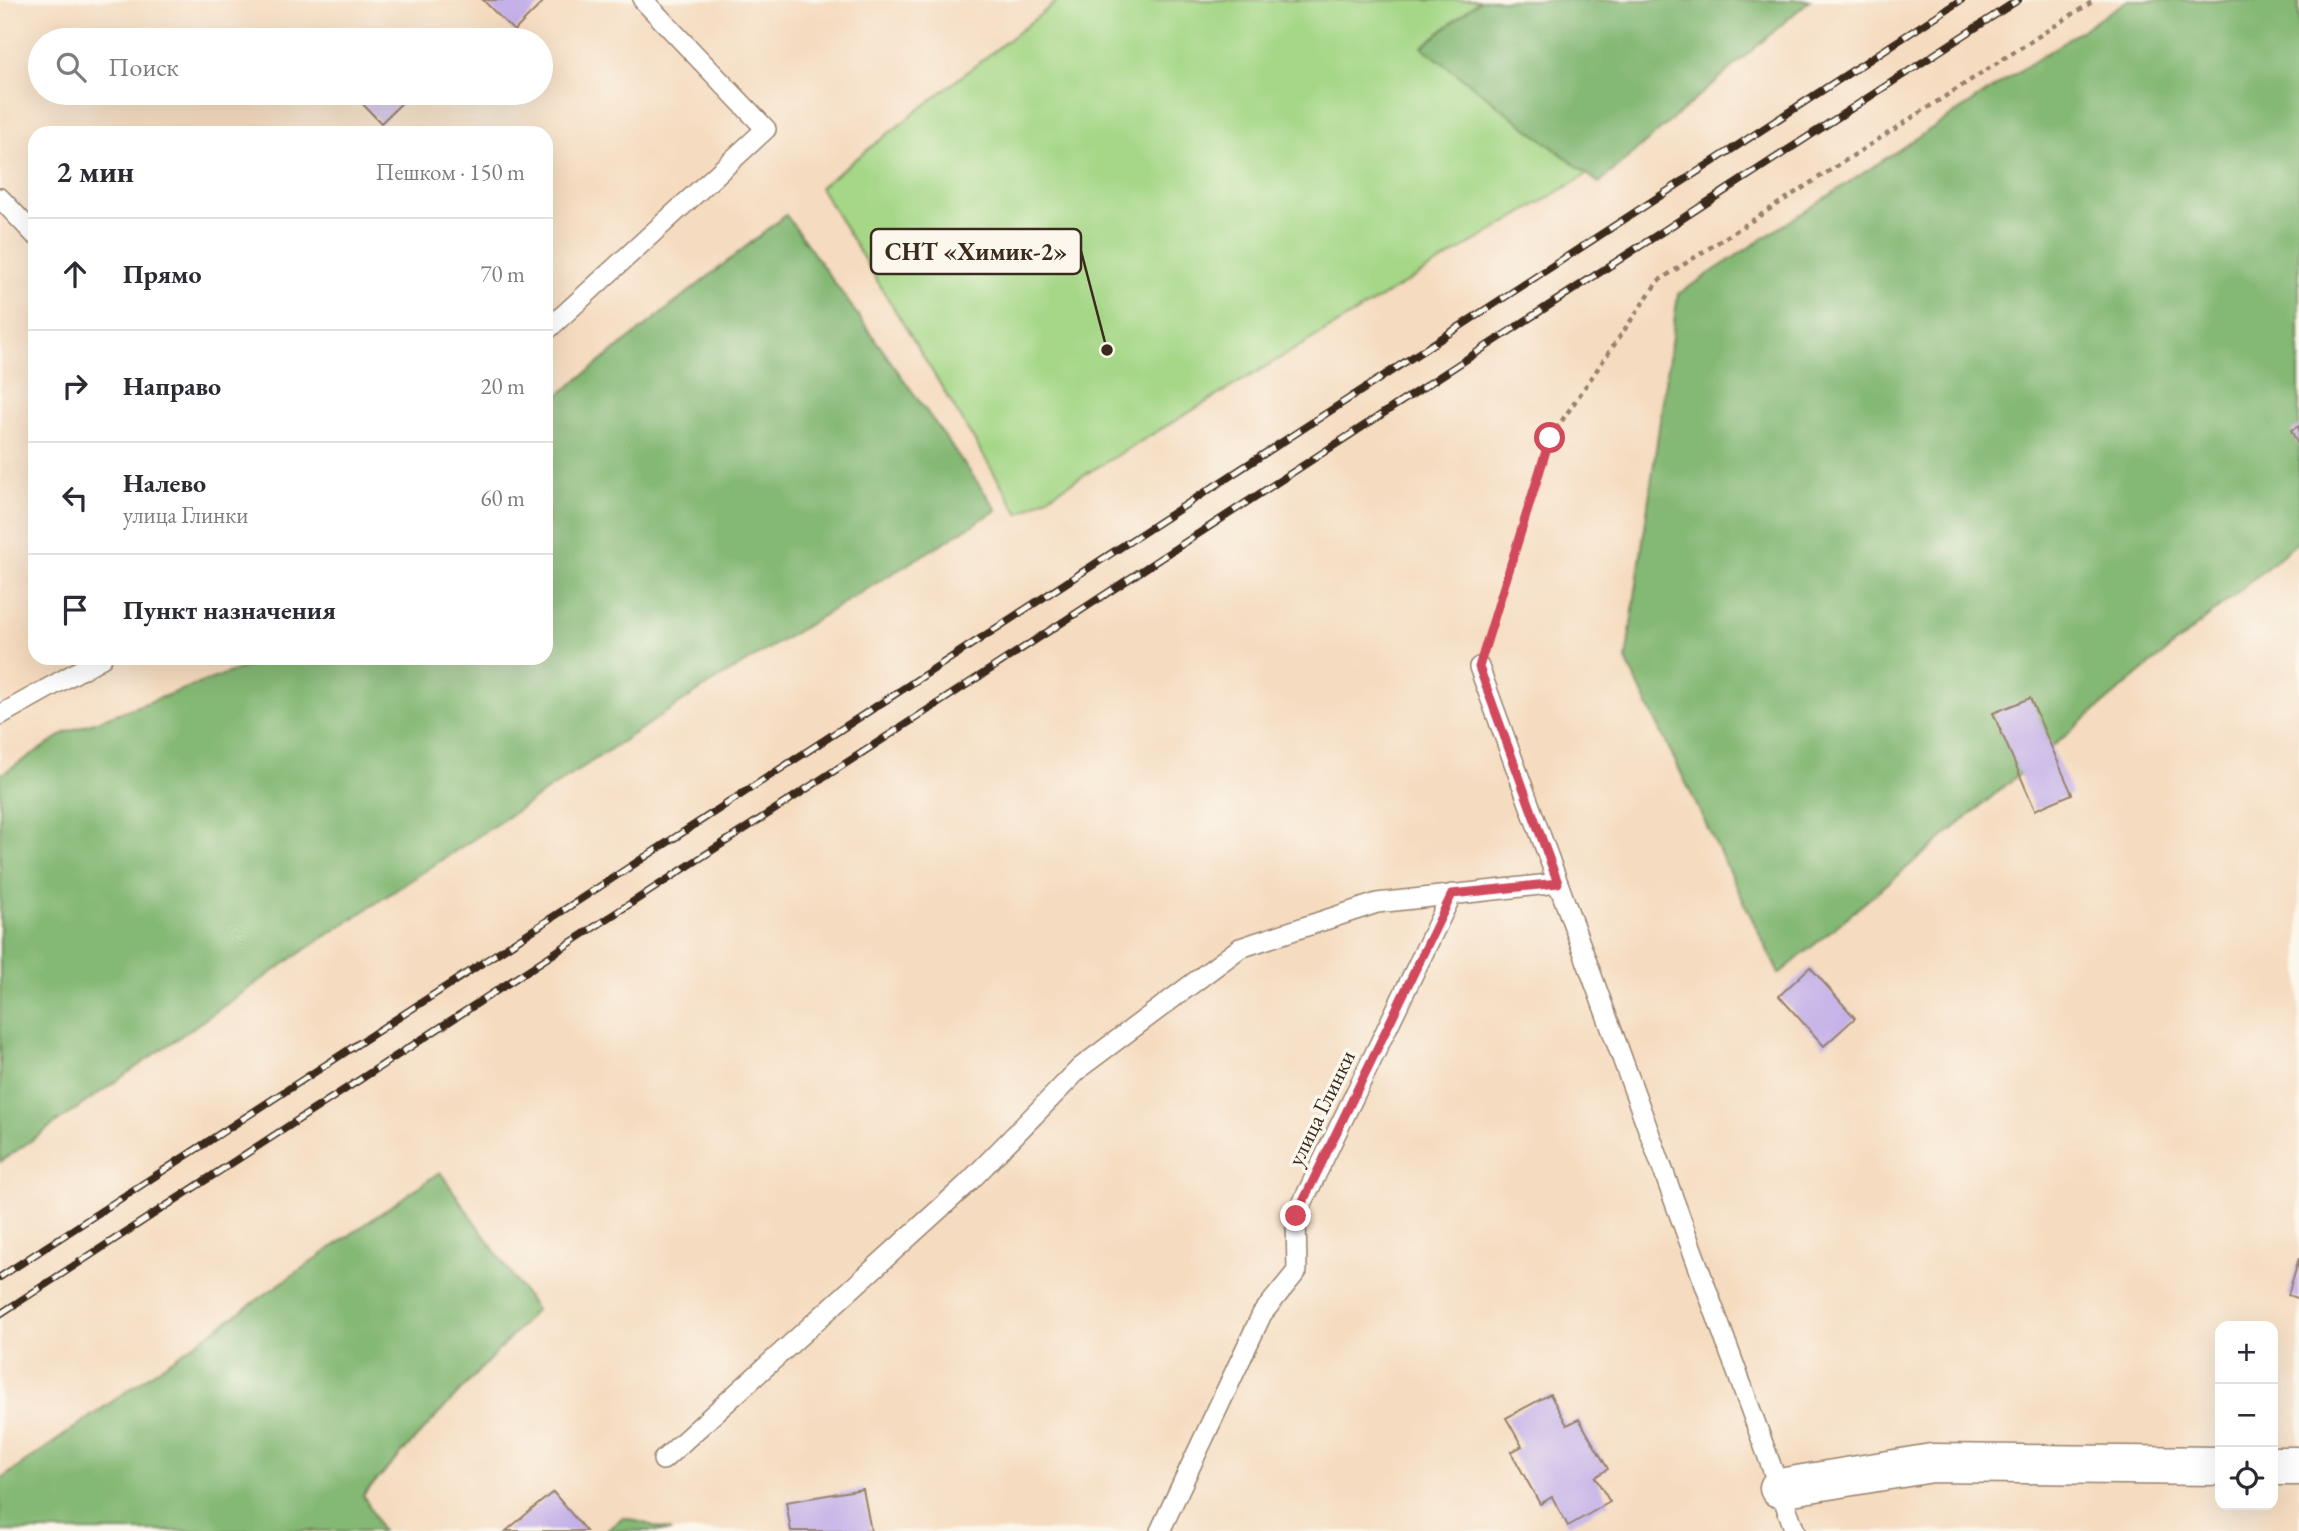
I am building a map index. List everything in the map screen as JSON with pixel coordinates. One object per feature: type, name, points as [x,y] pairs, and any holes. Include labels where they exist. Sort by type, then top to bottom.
[{"type":"street","points":[[1779,1488],[1932,1463],[2215,1466]]},
{"type":"street","points":[[2278,1466],[2299,1466]]},
{"type":"lane","points":[[553,325],[766,129],[643,0]]},
{"type":"lane","points":[[0,198],[28,228]]},
{"type":"lane","points":[[0,715],[89,665]]},
{"type":"lane","points":[[1479,667],[1795,1531]]},
{"type":"lane","points":[[663,1460],[967,1185],[1080,1067],[1240,948],[1377,903],[1558,883]]},
{"type":"lane","name":"улица Глинки","points":[[1160,1531],[1262,1314],[1297,1271],[1296,1216],[1452,894]]},
{"type":"path","points":[[1479,667],[1550,438],[1658,281],[2095,0]]},
{"type":"green space","points":[[1059,0],[1480,0],[1423,47],[1588,174],[1019,514],[820,187]]},
{"type":"green space","points":[[1480,0],[1810,0],[1599,183],[1422,47]]},
{"type":"green space","points":[[2128,0],[2299,0],[2299,541],[1779,974],[1626,660],[1678,294]]},
{"type":"green space","points":[[786,215],[997,510],[702,689],[294,957],[0,1162],[0,775],[67,732],[250,665],[553,665],[553,399]]},
{"type":"green space","points":[[440,1172],[536,1310],[363,1495],[382,1531],[0,1531],[0,1480]]},
{"type":"green space","points":[[623,1517],[671,1531],[606,1531]]},
{"type":"building","points":[[483,0],[545,0],[517,28],[511,28]]},
{"type":"building","points":[[364,105],[400,105],[381,123]]},
{"type":"building","points":[[2299,426],[2299,447],[2291,430]]},
{"type":"building","points":[[2030,698],[2072,794],[2035,810],[1993,713]]},
{"type":"building","points":[[1810,967],[1855,1018],[1824,1046],[1779,996]]},
{"type":"building","points":[[2299,1258],[2299,1299],[2288,1295]]},
{"type":"building","points":[[1550,1394],[1567,1425],[1579,1419],[1608,1469],[1595,1477],[1610,1502],[1568,1526],[1552,1497],[1540,1504],[1511,1452],[1522,1446],[1506,1418]]},
{"type":"building","points":[[863,1489],[871,1531],[791,1531],[786,1502]]},
{"type":"building","points":[[553,1492],[586,1531],[506,1531]]},
{"type":"railway","points":[[0,1277],[1961,0]]},
{"type":"railway","points":[[0,1314],[2018,0]]},
{"type":"place","name":"СНТ «Химик-2»","points":[[1107,350]]},
{"type":"route","points":[[1296,1216],[1452,894],[1558,883],[1479,667],[1550,438]]}]
